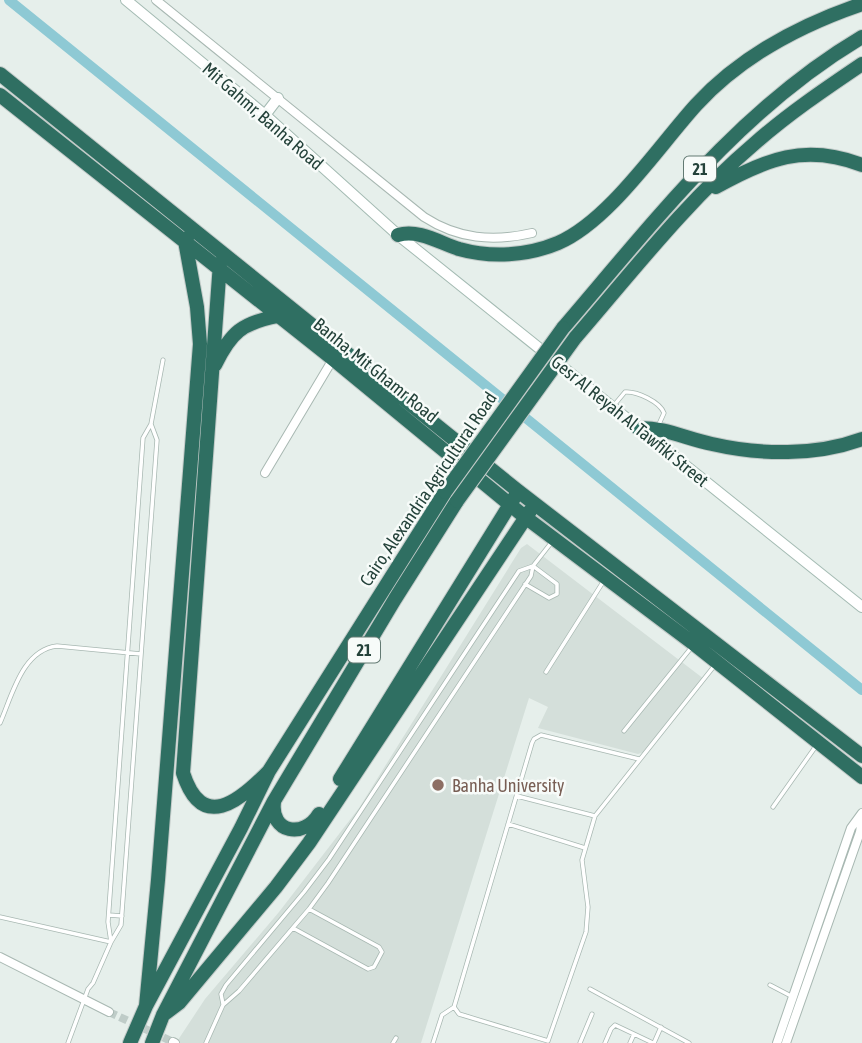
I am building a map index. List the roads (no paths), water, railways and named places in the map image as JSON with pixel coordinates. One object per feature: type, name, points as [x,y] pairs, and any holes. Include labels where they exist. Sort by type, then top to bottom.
[{"type":"highway","points":[[398,234],[415,233],[459,248],[495,255],[534,251],[560,242],[584,228],[605,209],[698,103],[733,71],[793,32],[862,4]]},
{"type":"highway","name":"Cairo, Alexandria Agricultural Road","points":[[130,1043],[146,1006],[242,828],[269,771],[445,492],[563,328],[711,158],[762,110],[862,37]]},
{"type":"highway","name":"Cairo, Alexandria Agricultural Road","points":[[152,1043],[163,1015],[274,801],[457,501],[576,338],[700,196],[781,121],[862,64]]},
{"type":"highway","name":"Banha, Mit Ghamr Road","points":[[0,74],[534,504],[862,756]]},
{"type":"highway","name":"Banha, Mit Ghamr Road","points":[[0,95],[333,359],[525,517],[694,644],[862,777]]},
{"type":"highway","points":[[33,122],[43,108]]},
{"type":"highway","points":[[700,196],[751,167],[778,158],[820,156],[862,165]]},
{"type":"highway","points":[[146,1006],[200,344],[197,307],[185,242],[193,228]]},
{"type":"highway","points":[[221,250],[183,773],[189,792],[198,801],[208,806],[217,806],[235,801],[249,792],[269,771]]},
{"type":"highway","points":[[210,376],[223,348],[238,331],[258,320],[278,316]]},
{"type":"highway","points":[[648,432],[769,451],[818,449],[862,439]]},
{"type":"highway","points":[[485,484],[493,503],[493,533]]},
{"type":"highway","points":[[274,801],[273,808],[278,821],[289,829],[303,829],[314,821],[518,491]]},
{"type":"highway","points":[[163,1015],[179,1003],[301,854],[534,504]]},
{"type":"main road","name":"Mit Gahmr, Banha Road","points":[[126,0],[265,115],[398,234]]},
{"type":"main road","points":[[265,115],[278,98]]},
{"type":"main road","name":"Gesr Al Reyah Al Tawfiki Street","points":[[398,234],[612,407],[648,432],[862,607]]},
{"type":"street","points":[[156,0],[434,223],[454,232],[476,237],[498,239],[532,233]]},
{"type":"street","points":[[265,473],[333,359]]},
{"type":"street","points":[[777,1043],[851,828],[862,816]]},
{"type":"street","points":[[786,1043],[860,832],[862,816]]},
{"type":"street","points":[[0,957],[109,1012]]},
{"type":"lane","points":[[111,942],[109,915],[143,439],[151,424],[163,360]]},
{"type":"lane","points":[[612,407],[625,392],[633,391],[663,408],[664,416],[648,432]]},
{"type":"lane","points":[[68,1043],[84,999],[119,931],[122,916],[157,440],[151,424]]},
{"type":"lane","points":[[206,1043],[223,1005],[239,991],[309,909],[531,576],[533,566],[564,527]]},
{"type":"lane","points":[[525,584],[548,598],[557,594],[557,584],[533,566]]},
{"type":"lane","points":[[223,1005],[221,995],[226,985],[329,859],[519,571],[533,566]]},
{"type":"lane","points":[[546,672],[606,577]]},
{"type":"lane","points":[[624,731],[694,644]]},
{"type":"lane","points":[[0,723],[27,665],[39,652],[57,646],[141,654]]},
{"type":"lane","points":[[454,1007],[459,1014],[548,1042],[586,932],[588,907],[582,873],[585,848],[595,816],[717,662]]},
{"type":"lane","points":[[433,1043],[442,1015],[454,1007],[534,739],[541,735],[639,759]]},
{"type":"lane","points":[[773,807],[819,742]]},
{"type":"lane","points":[[517,796],[595,816]]},
{"type":"lane","points":[[509,824],[585,848]]},
{"type":"lane","points":[[293,928],[368,969],[374,967],[382,952],[379,947],[309,909]]},
{"type":"lane","points":[[109,915],[122,916]]},
{"type":"lane","points":[[0,917],[111,942]]},
{"type":"lane","points":[[770,985],[793,997]]},
{"type":"lane","points":[[590,989],[689,1043]]},
{"type":"lane","points":[[580,1043],[592,1014]]},
{"type":"lane","points":[[605,1043],[615,1025],[654,1043],[660,1027]]},
{"type":"lane","points":[[630,1043],[634,1034]]},
{"type":"waterway","points":[[9,0],[862,690]]},
{"type":"tunnel","points":[[109,1012],[173,1042]]},
{"type":"place","name":"Banha University","points":[[438,785]]}]
